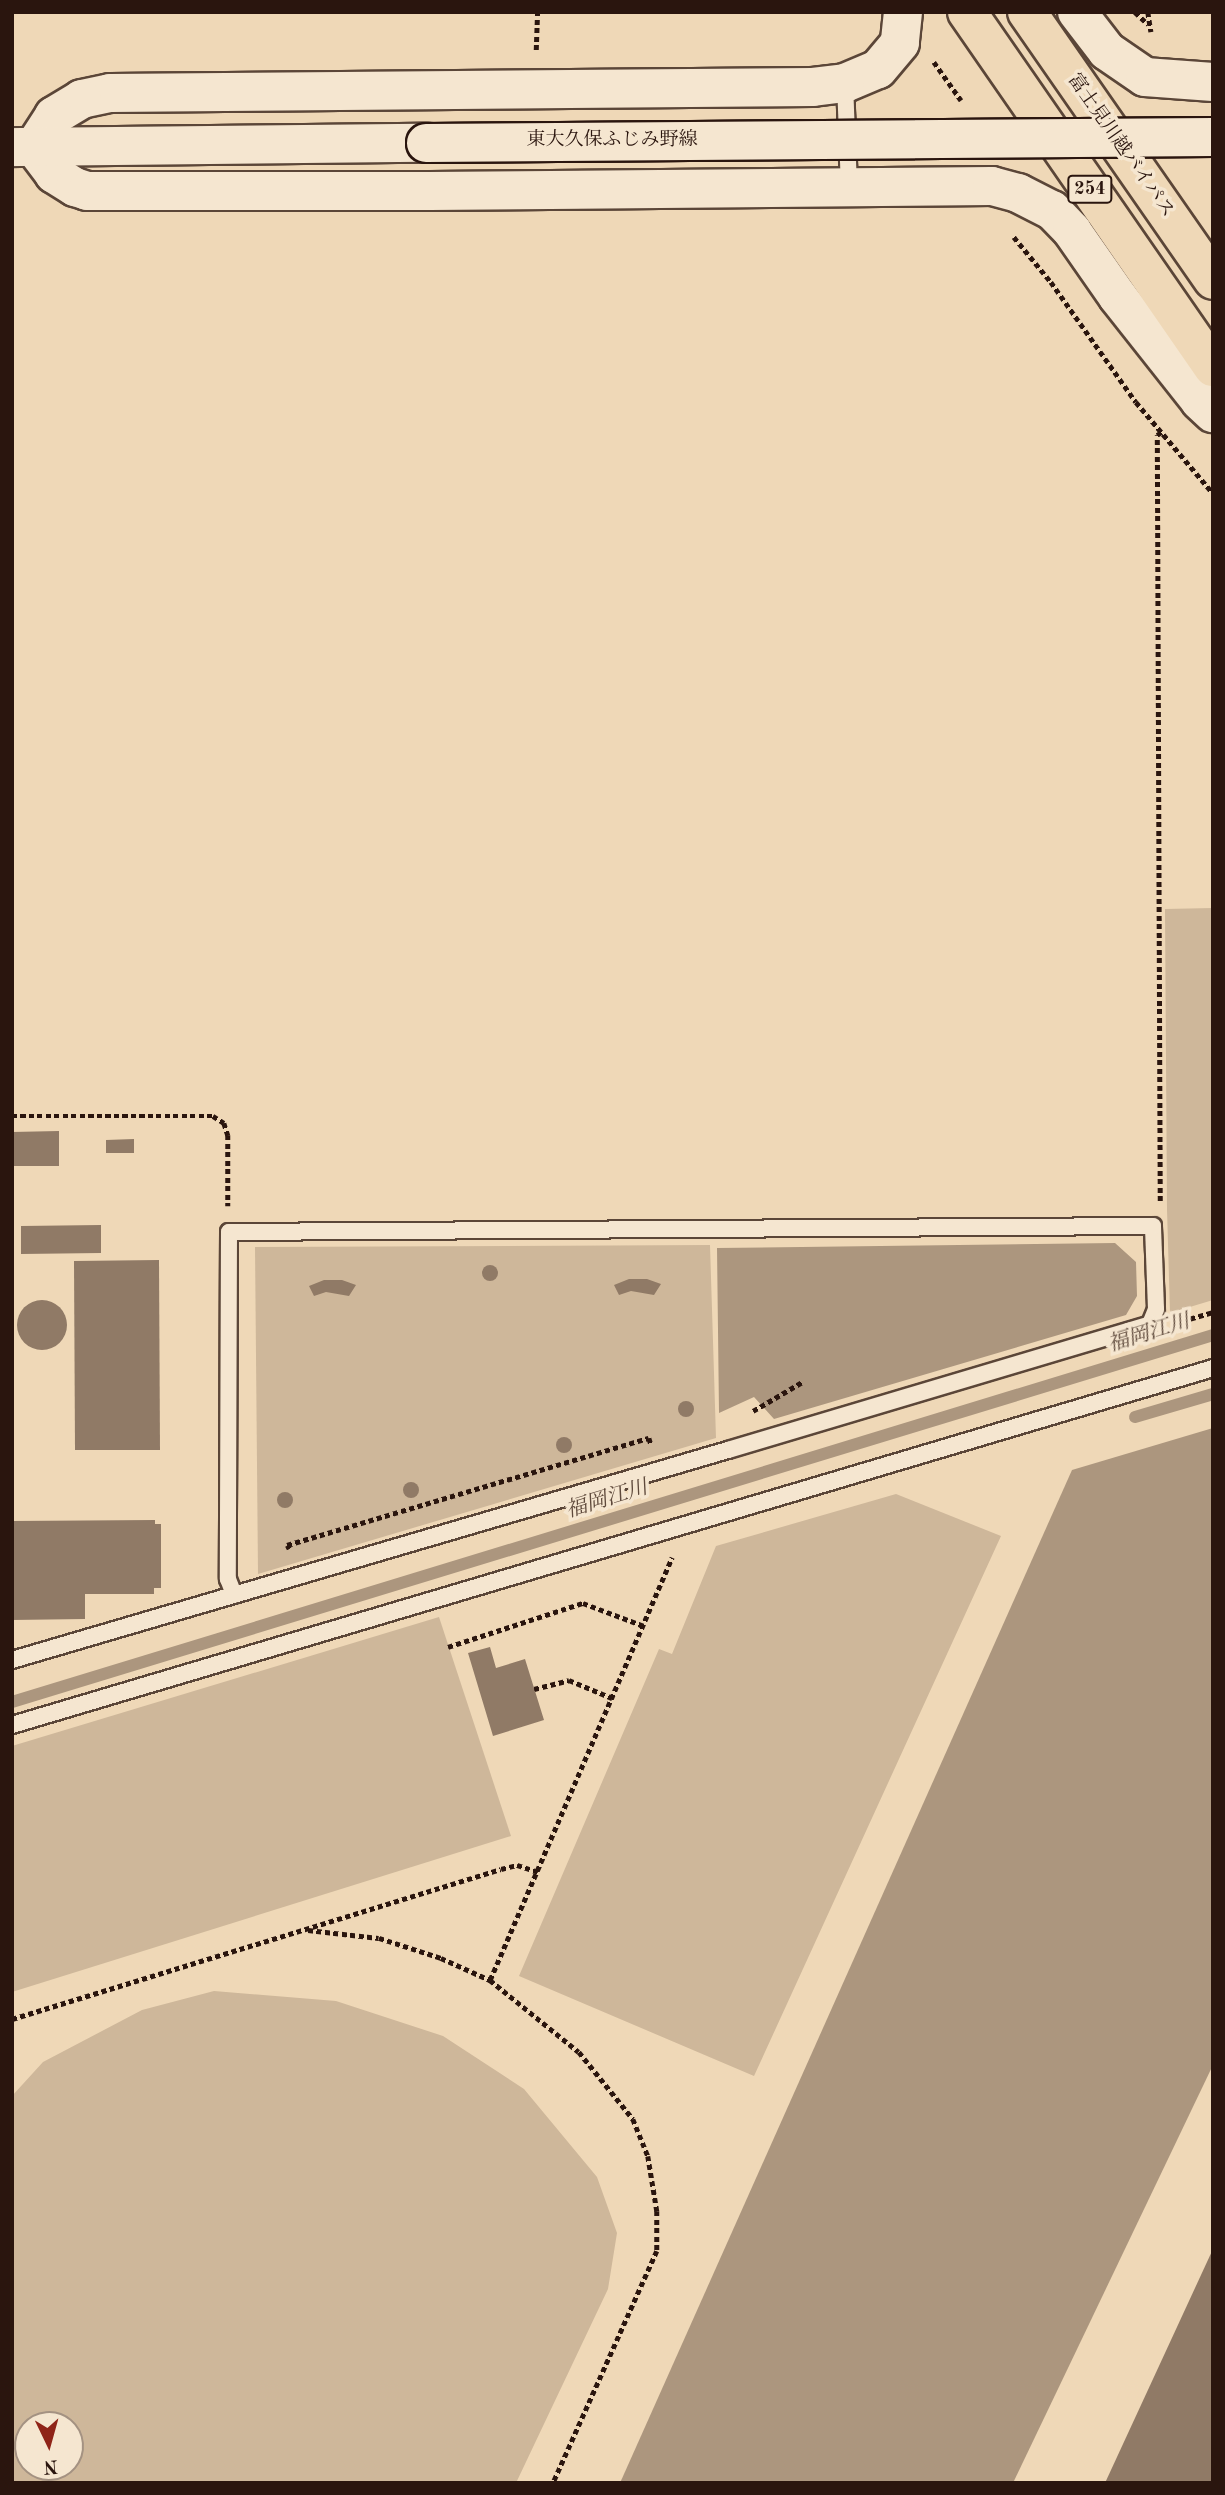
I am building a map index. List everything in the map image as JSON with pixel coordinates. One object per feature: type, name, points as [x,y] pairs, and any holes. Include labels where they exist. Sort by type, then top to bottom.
[{"type":"highway","name":"254","points":[[967,12],[1213,366]]},
{"type":"highway","name":"富士見川越バイパス","points":[[1027,12],[1213,280]]},
{"type":"main road","points":[[902,12],[900,43],[878,69],[845,83],[813,87],[110,93],[82,99],[54,116],[23,147],[54,174],[87,191],[992,186],[1038,201],[1052,210],[1072,231],[1118,297],[1213,413]]},
{"type":"main road","points":[[1077,12],[1107,51],[1146,77],[1213,82]]},
{"type":"main road","name":"東大久保ふじみ野線","points":[[23,147],[1213,137]]},
{"type":"lane","points":[[845,83],[849,185]]},
{"type":"lane","points":[[12,1660],[234,1595],[1150,1324],[1156,1309],[1153,1226],[229,1232],[228,1579],[234,1595]]},
{"type":"lane","points":[[12,1725],[1213,1368]]},
{"type":"path","points":[[1135,12],[1148,24]]},
{"type":"path","points":[[1008,229],[1051,282],[1136,402],[1213,493]]},
{"type":"path","points":[[1153,1226],[1160,1215],[1157,435],[1163,431]]},
{"type":"path","points":[[12,1116],[213,1116],[224,1123],[228,1135],[229,1232]]},
{"type":"path","points":[[298,1576],[288,1545],[649,1438],[652,1447]]},
{"type":"path","points":[[490,1980],[644,1626],[673,1553]]},
{"type":"path","points":[[448,1647],[583,1603],[644,1626]]},
{"type":"path","points":[[534,1689],[569,1680],[613,1698]]},
{"type":"path","points":[[12,2019],[308,1930],[501,1868],[517,1865],[538,1872]]},
{"type":"path","points":[[308,1930],[379,1938],[441,1958],[490,1980],[579,2052],[633,2119],[648,2156],[657,2211],[657,2251],[553,2483]]},
{"type":"shaded area","points":[[1213,908],[1213,1300],[1170,1313],[1165,909]]},
{"type":"shaded area","points":[[1115,1243],[1136,1262],[1137,1296],[1126,1315],[774,1419],[754,1397],[719,1413],[717,1248]]},
{"type":"shaded area","points":[[710,1245],[716,1438],[258,1574],[255,1247]]},
{"type":"shaded area","points":[[1213,1428],[1213,2065],[1013,2483],[620,2483],[1072,1470]]},
{"type":"shaded area","points":[[896,1494],[1001,1536],[754,2076],[519,1976],[659,1649],[672,1654],[716,1546]]},
{"type":"shaded area","points":[[439,1617],[511,1836],[12,1992],[12,1746]]},
{"type":"shaded area","points":[[214,1991],[336,2001],[443,2036],[524,2089],[597,2177],[617,2233],[608,2289],[516,2483],[12,2483],[12,2096],[43,2062],[142,2010]]},
{"type":"building","points":[[59,1131],[59,1166],[12,1166],[12,1132]]},
{"type":"building","points":[[134,1139],[134,1153],[106,1153],[106,1140]]},
{"type":"building","points":[[101,1225],[101,1253],[21,1254],[21,1226]]},
{"type":"building","points":[[159,1260],[160,1450],[75,1450],[74,1261]]},
{"type":"building","points":[[490,1265],[498,1273],[490,1281],[482,1273]]},
{"type":"building","points":[[629,1279],[647,1279],[661,1284],[654,1295],[631,1291],[619,1295],[614,1285]]},
{"type":"building","points":[[324,1280],[342,1280],[356,1285],[349,1296],[326,1292],[314,1296],[309,1286]]},
{"type":"building","points":[[42,1300],[59,1308],[67,1325],[59,1342],[42,1350],[25,1342],[17,1325],[25,1308]]},
{"type":"building","points":[[686,1401],[694,1409],[686,1417],[678,1409]]},
{"type":"building","points":[[564,1437],[572,1445],[564,1453],[556,1445]]},
{"type":"building","points":[[411,1482],[419,1490],[411,1498],[403,1490]]},
{"type":"building","points":[[285,1492],[293,1500],[285,1508],[277,1500]]},
{"type":"building","points":[[155,1520],[155,1524],[161,1524],[161,1588],[154,1588],[154,1594],[85,1594],[85,1619],[12,1620],[12,1521]]},
{"type":"building","points":[[490,1647],[496,1668],[525,1659],[544,1720],[493,1736],[468,1653]]},
{"type":"building","points":[[1213,2249],[1213,2483],[1105,2483]]},
{"type":"waterway","name":"福岡江川","points":[[12,1702],[1213,1335]]},
{"type":"waterway","points":[[1135,1417],[1213,1394]]}]
